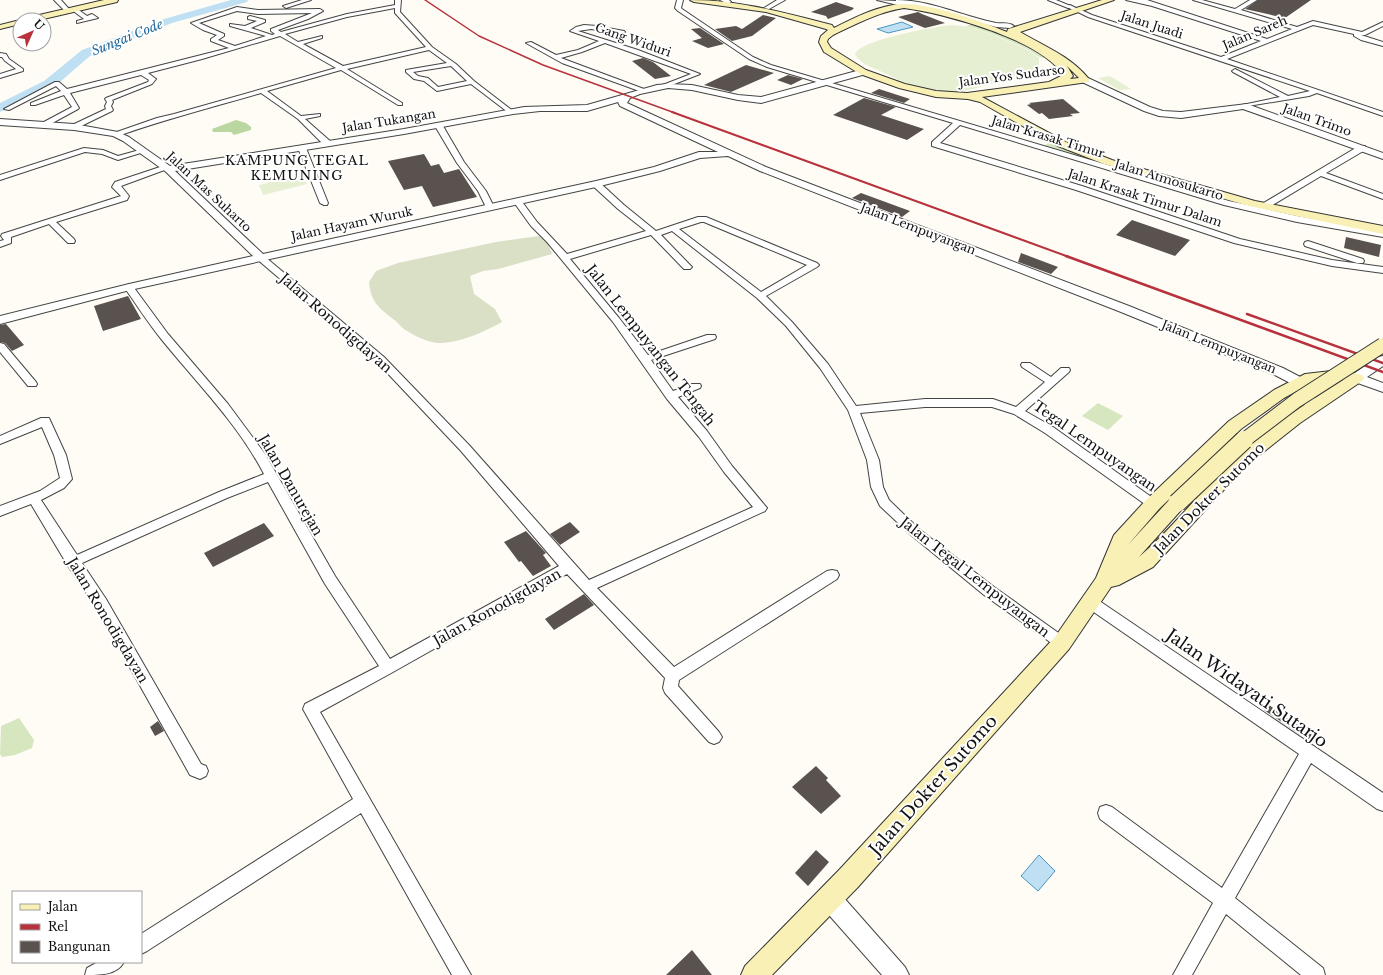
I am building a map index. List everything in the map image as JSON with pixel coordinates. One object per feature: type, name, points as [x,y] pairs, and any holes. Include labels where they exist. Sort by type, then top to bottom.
[{"type":"main road","points":[[52,15],[114,0]]},
{"type":"main road","points":[[694,0],[749,7],[789,15],[826,26],[832,30],[830,34]]},
{"type":"main road","points":[[716,0],[764,7],[836,25],[852,22]]},
{"type":"main road","points":[[1014,30],[1074,9],[1094,0]]},
{"type":"main road","points":[[1074,9],[1110,0]]},
{"type":"main road","name":"Jalan Yos Sudarso","points":[[1014,30],[1016,33],[1056,53],[1080,73],[1085,80],[967,96],[919,91],[863,72],[825,47],[823,40],[830,34],[852,22],[883,10],[913,6],[961,16],[988,27],[1014,30],[1043,52],[1066,70],[1068,76],[1066,79],[1052,84]]},
{"type":"main road","points":[[0,27],[12,24]]},
{"type":"main road","name":"Jalan Atmosukarto","points":[[1004,90],[995,96],[996,100],[1035,128]]},
{"type":"main road","name":"Jalan Atmosukarto","points":[[967,96],[983,100],[1035,128],[1108,162],[1265,207],[1383,230]]},
{"type":"main road","name":"Jalan Atmosukarto","points":[[1265,207],[1383,225]]},
{"type":"main road","name":"Jalan Dokter Sutomo","points":[[754,975],[829,898],[1062,643],[1096,594],[1177,503],[1246,438],[1297,400],[1383,345]]},
{"type":"main road","name":"Jalan Dokter Sutomo","points":[[1096,594],[1120,540],[1153,504],[1235,425],[1299,382],[1310,377],[1340,375],[1357,378]]},
{"type":"main road","name":"Jalan Dokter Sutomo","points":[[1096,594],[1146,562],[1237,466],[1312,406],[1357,378]]},
{"type":"street","points":[[57,0],[86,18],[92,16],[95,18],[79,22]]},
{"type":"street","points":[[235,48],[213,40],[222,35],[194,24],[237,9],[281,6],[308,0]]},
{"type":"street","name":"Jalan Krasak Timur","points":[[680,0],[679,9],[751,58],[769,66],[958,123],[1108,162]]},
{"type":"street","points":[[764,7],[772,0]]},
{"type":"street","points":[[764,7],[782,0]]},
{"type":"street","points":[[880,0],[913,6]]},
{"type":"street","points":[[899,0],[1014,30]]},
{"type":"street","name":"Jalan Juadi","points":[[1050,0],[1090,16],[1383,114]]},
{"type":"street","points":[[1129,0],[1154,5],[1267,41]]},
{"type":"street","points":[[1143,0],[1154,5]]},
{"type":"street","points":[[1196,0],[1294,27]]},
{"type":"street","points":[[1236,11],[1254,0]]},
{"type":"street","points":[[33,104],[66,92],[143,73],[397,3],[397,12],[430,48],[511,112]]},
{"type":"street","points":[[237,9],[258,12],[320,10],[302,20],[273,30],[277,36]]},
{"type":"street","points":[[245,28],[263,22],[250,18]]},
{"type":"street","name":"Jalan Sareh","points":[[1220,60],[1267,41],[1294,27],[1313,23],[1358,33]]},
{"type":"street","points":[[1383,24],[1366,33],[1358,33],[1356,35],[1358,37],[1383,44]]},
{"type":"street","points":[[232,25],[277,36],[297,44],[342,68],[400,104]]},
{"type":"street","name":"Gang Widuri","points":[[622,32],[588,26],[573,31],[697,74],[662,87]]},
{"type":"street","points":[[297,44],[320,37]]},
{"type":"street","points":[[556,57],[580,51],[605,41]]},
{"type":"street","points":[[528,43],[583,69],[642,90]]},
{"type":"street","points":[[115,134],[160,119],[342,68],[430,48]]},
{"type":"street","points":[[0,56],[4,55],[7,60],[21,70],[0,76]]},
{"type":"street","name":"Jalan Juadi","points":[[1220,60],[1220,62],[1227,67],[1287,98]]},
{"type":"street","points":[[452,64],[408,71],[416,78],[426,78],[438,89],[472,82]]},
{"type":"street","points":[[614,103],[618,99],[625,98],[642,90],[662,87],[684,87],[732,97],[761,100],[863,72]]},
{"type":"street","points":[[72,127],[110,110],[108,106],[110,102],[108,98],[150,83],[153,79],[143,73]]},
{"type":"street","points":[[1085,80],[1147,109],[1162,114],[1181,115],[1244,106],[1309,94],[1314,92],[1314,90]]},
{"type":"street","points":[[7,108],[57,83],[66,92],[76,108],[45,125]]},
{"type":"street","points":[[263,90],[300,118],[327,144]]},
{"type":"street","name":"Jalan Lempuyangan","points":[[625,98],[626,99],[622,102],[624,104],[701,147]]},
{"type":"street","name":"Jalan Tukangan","points":[[167,169],[439,126],[511,112],[528,110],[577,109],[614,103]]},
{"type":"street","name":"Jalan Lempuyangan","points":[[614,103],[701,147],[731,154],[763,169],[1208,342],[1278,371],[1299,382]]},
{"type":"street","name":"Jalan Trimo","points":[[1244,106],[1383,156]]},
{"type":"street","points":[[300,118],[318,115]]},
{"type":"street","name":"Jalan Mas Suharto","points":[[0,122],[72,127],[115,134],[126,139],[167,169],[260,258]]},
{"type":"street","name":"Jalan Krasak Timur Dalam","points":[[958,123],[935,144],[1079,188],[1237,241],[1332,262],[1383,269]]},
{"type":"street","points":[[439,126],[460,163],[482,191],[490,207]]},
{"type":"street","points":[[701,147],[731,154]]},
{"type":"street","name":"Jalan Hayam Wuruk","points":[[0,320],[129,287],[657,170],[701,147]]},
{"type":"street","points":[[302,148],[324,203]]},
{"type":"street","points":[[1265,207],[1362,148]]},
{"type":"street","points":[[0,178],[84,150],[103,152],[118,158],[143,151]]},
{"type":"street","points":[[0,244],[8,241],[8,238],[5,236],[124,198],[116,187],[119,184],[167,169]]},
{"type":"street","points":[[1320,173],[1383,197]]},
{"type":"street","points":[[596,184],[653,233],[687,267]]},
{"type":"street","name":"Jalan Lempuyangan Tengah","points":[[517,201],[522,210],[616,320],[671,396],[690,416],[728,469],[761,508],[588,586]]},
{"type":"street","points":[[1265,207],[1297,219],[1383,234]]},
{"type":"street","points":[[564,258],[701,219],[814,265],[760,296]]},
{"type":"street","points":[[50,221],[71,241]]},
{"type":"street","name":"Jalan Tegal Lempuyangan","points":[[673,228],[760,296],[789,324],[824,366],[853,410],[872,460],[877,487],[884,503],[915,532],[989,591],[1062,643]]},
{"type":"street","points":[[1308,244],[1383,269]]},
{"type":"street","name":"Jalan Ronodigdayan","points":[[260,258],[380,359],[465,448],[568,567],[388,668],[310,709],[462,975]]},
{"type":"street","name":"Jalan Danurejan","points":[[129,287],[164,336],[224,407],[261,457],[287,507],[330,580],[388,668]]},
{"type":"street","points":[[645,359],[711,337]]},
{"type":"street","points":[[0,346],[32,384]]},
{"type":"street","points":[[1357,378],[1383,360]]},
{"type":"street","points":[[1026,365],[1052,382]]},
{"type":"street","points":[[1018,411],[1065,370]]},
{"type":"street","points":[[1357,378],[1383,388]]},
{"type":"street","points":[[1299,382],[1312,406]]},
{"type":"street","points":[[671,396],[696,386]]},
{"type":"street","name":"Tegal Lempuyangan","points":[[853,410],[925,403],[993,403],[1018,411],[1049,430],[1153,504]]},
{"type":"street","points":[[1260,408],[1271,409],[1284,416],[1289,423]]},
{"type":"street","points":[[0,440],[46,421],[60,456],[66,478],[53,488],[33,498],[0,511]]},
{"type":"street","points":[[73,562],[223,495],[271,476]]},
{"type":"street","name":"Jalan Ronodigdayan","points":[[33,498],[73,562],[101,603],[196,770],[200,771]]},
{"type":"street","points":[[568,567],[588,586],[673,676]]},
{"type":"street","points":[[714,737],[670,688],[673,676],[832,575]]},
{"type":"street","name":"Jalan Widayati Sutarjo","points":[[1096,594],[1308,753],[1383,804]]},
{"type":"street","points":[[1182,975],[1223,900],[1279,807],[1308,753]]},
{"type":"street","points":[[142,944],[363,802]]},
{"type":"street","points":[[1106,813],[1223,900],[1316,975]]},
{"type":"street","points":[[829,898],[897,975]]},
{"type":"street","points":[[94,975],[113,963]]},
{"type":"green space","points":[[972,24],[1009,38],[1046,58],[1038,56],[1027,49],[982,30],[966,26]]},
{"type":"green space","points":[[952,25],[970,27],[985,31],[1028,50],[1039,58],[1039,65],[1034,70],[998,82],[963,91],[952,92],[930,90],[909,84],[866,64],[859,60],[855,54],[860,49],[884,39],[916,31]]},
{"type":"green space","points":[[1110,76],[1131,89],[1119,90],[1098,78]]},
{"type":"green space","points":[[236,120],[246,123],[251,127],[251,130],[234,135],[231,132],[213,132],[212,129]]},
{"type":"green space","points":[[1050,142],[1100,162],[1044,146]]},
{"type":"green space","points":[[301,175],[307,184],[263,195],[259,185]]},
{"type":"green space","points":[[539,236],[547,244],[552,254],[498,269],[483,271],[470,276],[474,294],[495,309],[502,322],[473,336],[457,341],[441,343],[423,339],[403,328],[376,304],[371,295],[369,282],[376,271],[398,263],[496,242]]},
{"type":"green space","points":[[1098,403],[1123,416],[1108,430],[1082,416]]},
{"type":"green space","points":[[19,718],[34,740],[32,748],[15,755],[2,757],[0,754],[1,726]]},
{"type":"water","points":[[902,22],[913,27],[888,33],[877,29]]},
{"type":"water","points":[[1039,855],[1055,871],[1038,891],[1021,876]]},
{"type":"building","points":[[1258,0],[1311,0],[1285,18],[1245,9]]},
{"type":"building","points":[[836,2],[854,8],[828,19],[826,16],[811,12]]},
{"type":"building","points":[[918,12],[945,23],[925,28],[898,17]]},
{"type":"building","points":[[763,15],[776,18],[752,36],[732,41],[715,29],[736,26],[742,29]]},
{"type":"building","points":[[700,28],[724,44],[708,48],[692,41],[702,38],[691,29]]},
{"type":"building","points":[[643,58],[653,62],[671,76],[655,79],[632,61]]},
{"type":"building","points":[[746,65],[774,73],[731,92],[704,85]]},
{"type":"building","points":[[788,75],[803,79],[791,85],[777,80]]},
{"type":"building","points":[[879,89],[910,99],[904,103],[871,93]]},
{"type":"building","points":[[864,98],[896,107],[881,115],[924,129],[907,140],[833,115]]},
{"type":"building","points":[[1063,99],[1080,113],[1070,114],[1073,116],[1049,119],[1042,113],[1039,114],[1027,105],[1031,104],[1029,103]]},
{"type":"building","points":[[424,154],[431,166],[439,164],[444,173],[459,169],[477,197],[433,207],[422,186],[404,190],[388,161]]},
{"type":"building","points":[[861,193],[910,211],[902,217],[852,198]]},
{"type":"building","points":[[1132,220],[1190,240],[1175,256],[1116,235]]},
{"type":"building","points":[[1346,237],[1381,245],[1379,257],[1344,248]]},
{"type":"building","points":[[1021,253],[1058,267],[1051,274],[1018,262]]},
{"type":"building","points":[[128,296],[141,319],[103,331],[94,306]]},
{"type":"building","points":[[6,324],[24,345],[12,351],[5,343],[0,342],[0,325]]},
{"type":"building","points":[[570,522],[580,532],[560,545],[550,534]]},
{"type":"building","points":[[264,523],[274,536],[213,567],[204,553]]},
{"type":"building","points":[[526,531],[546,553],[543,555],[551,566],[533,576],[521,561],[519,562],[504,542]]},
{"type":"building","points":[[584,594],[594,605],[554,630],[545,619]]},
{"type":"building","points":[[1269,705],[1315,737],[1311,742],[1264,710]]},
{"type":"building","points":[[158,721],[164,731],[155,736],[150,727]]},
{"type":"building","points":[[816,766],[828,778],[826,780],[841,796],[821,814],[792,787]]},
{"type":"building","points":[[816,850],[829,862],[808,886],[795,873]]},
{"type":"building","points":[[692,950],[712,975],[666,975]]},
{"type":"waterway","name":"Sungai Code","points":[[0,108],[49,84],[86,53],[168,21],[243,0]]},
{"type":"railway","points":[[425,0],[479,36],[543,65],[675,113]]},
{"type":"railway","points":[[672,112],[1069,257]]},
{"type":"railway","points":[[1066,256],[1383,372]]},
{"type":"railway","points":[[1247,314],[1383,363]]},
{"type":"district","name":"KAMPUNG TEGAL KEMUNING","points":[[297,168]]}]
